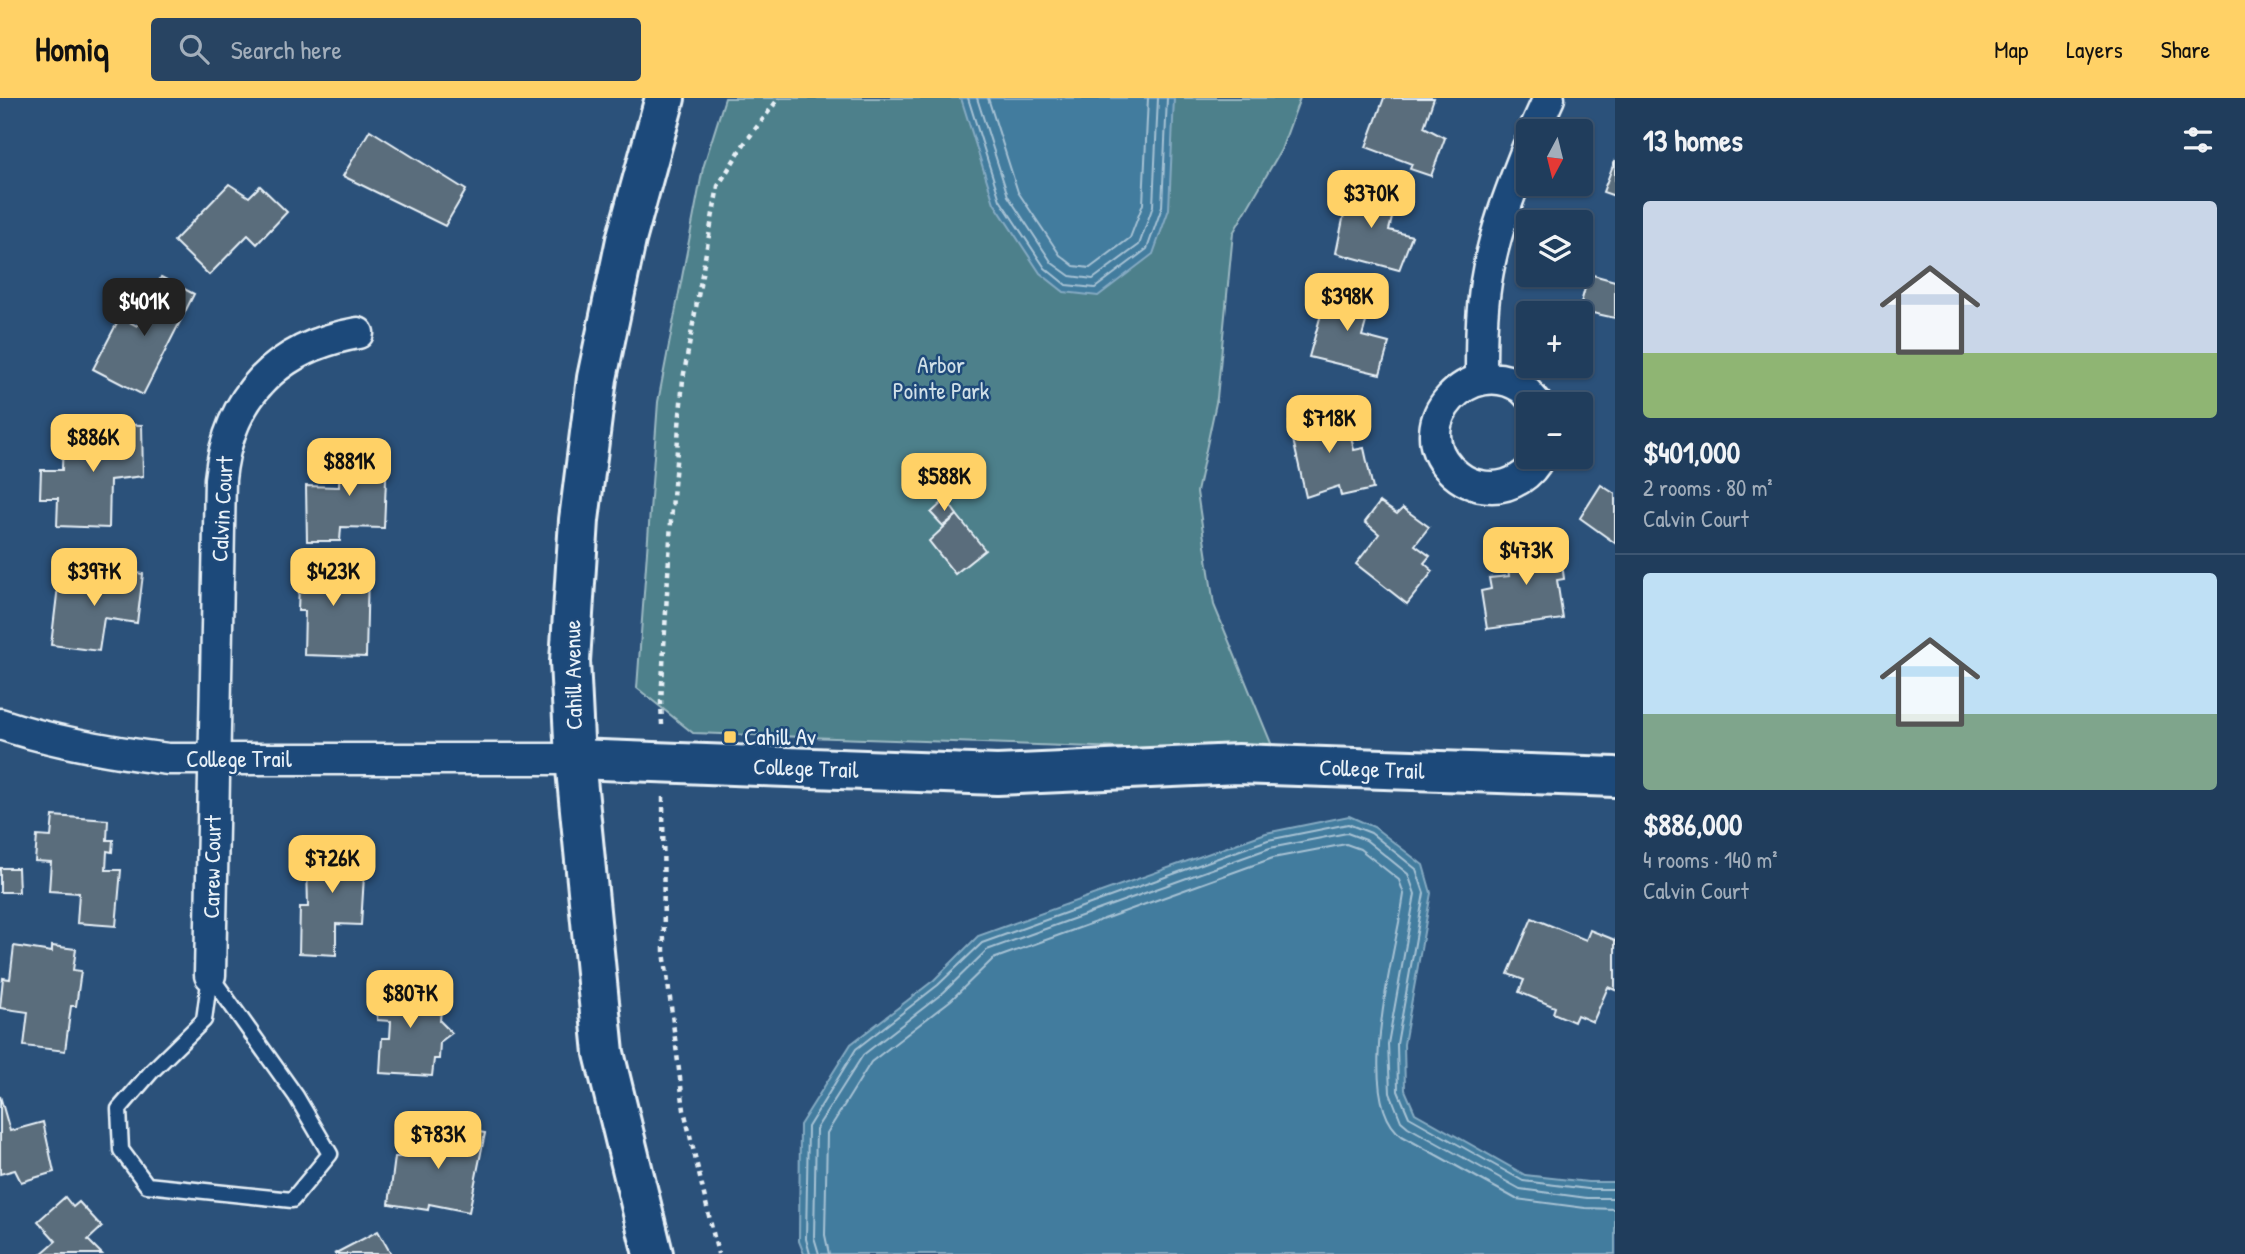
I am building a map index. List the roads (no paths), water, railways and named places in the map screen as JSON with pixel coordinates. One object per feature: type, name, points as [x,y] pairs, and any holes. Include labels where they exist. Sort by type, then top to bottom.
[{"type":"street","name":"Cahill Avenue","points":[[653,1254],[604,1053],[575,759],[570,661],[587,449],[610,310],[643,172],[665,98]]},
{"type":"street","points":[[1539,119],[1549,98]]},
{"type":"street","points":[[1481,379],[1481,331],[1486,281],[1497,234],[1516,181]]},
{"type":"street","name":"Calvin Court","points":[[214,759],[220,479],[223,452],[245,401],[261,380],[283,361],[305,348],[332,337],[358,333]]},
{"type":"street","points":[[1526,392],[1503,380],[1481,379],[1461,387],[1445,401],[1437,421],[1436,443],[1444,463],[1458,478],[1478,487],[1500,487],[1520,480],[1531,469]]},
{"type":"street","name":"College Trail","points":[[0,724],[54,739],[130,754],[168,758],[575,759],[997,775],[1238,764],[1615,777]]},
{"type":"street","name":"Carew Court","points":[[210,975],[214,759]]},
{"type":"lane","points":[[210,975],[296,1096],[330,1154],[292,1200],[147,1185],[121,1150],[118,1109],[204,1020],[210,975]]},
{"type":"water","points":[[961,98],[1174,98],[1169,209],[1153,254],[1098,296],[1064,292],[1040,273],[994,203]]},
{"type":"water","points":[[1349,816],[1374,827],[1423,865],[1431,893],[1404,1044],[1405,1090],[1415,1113],[1525,1175],[1615,1182],[1615,1254],[804,1254],[799,1241],[800,1125],[851,1044],[934,980],[978,936],[1266,833]]},
{"type":"place","name":"Cahill Av","points":[[730,737]]},
{"type":"park label","name":"Arbor Pointe Park","points":[[941,378]]}]
